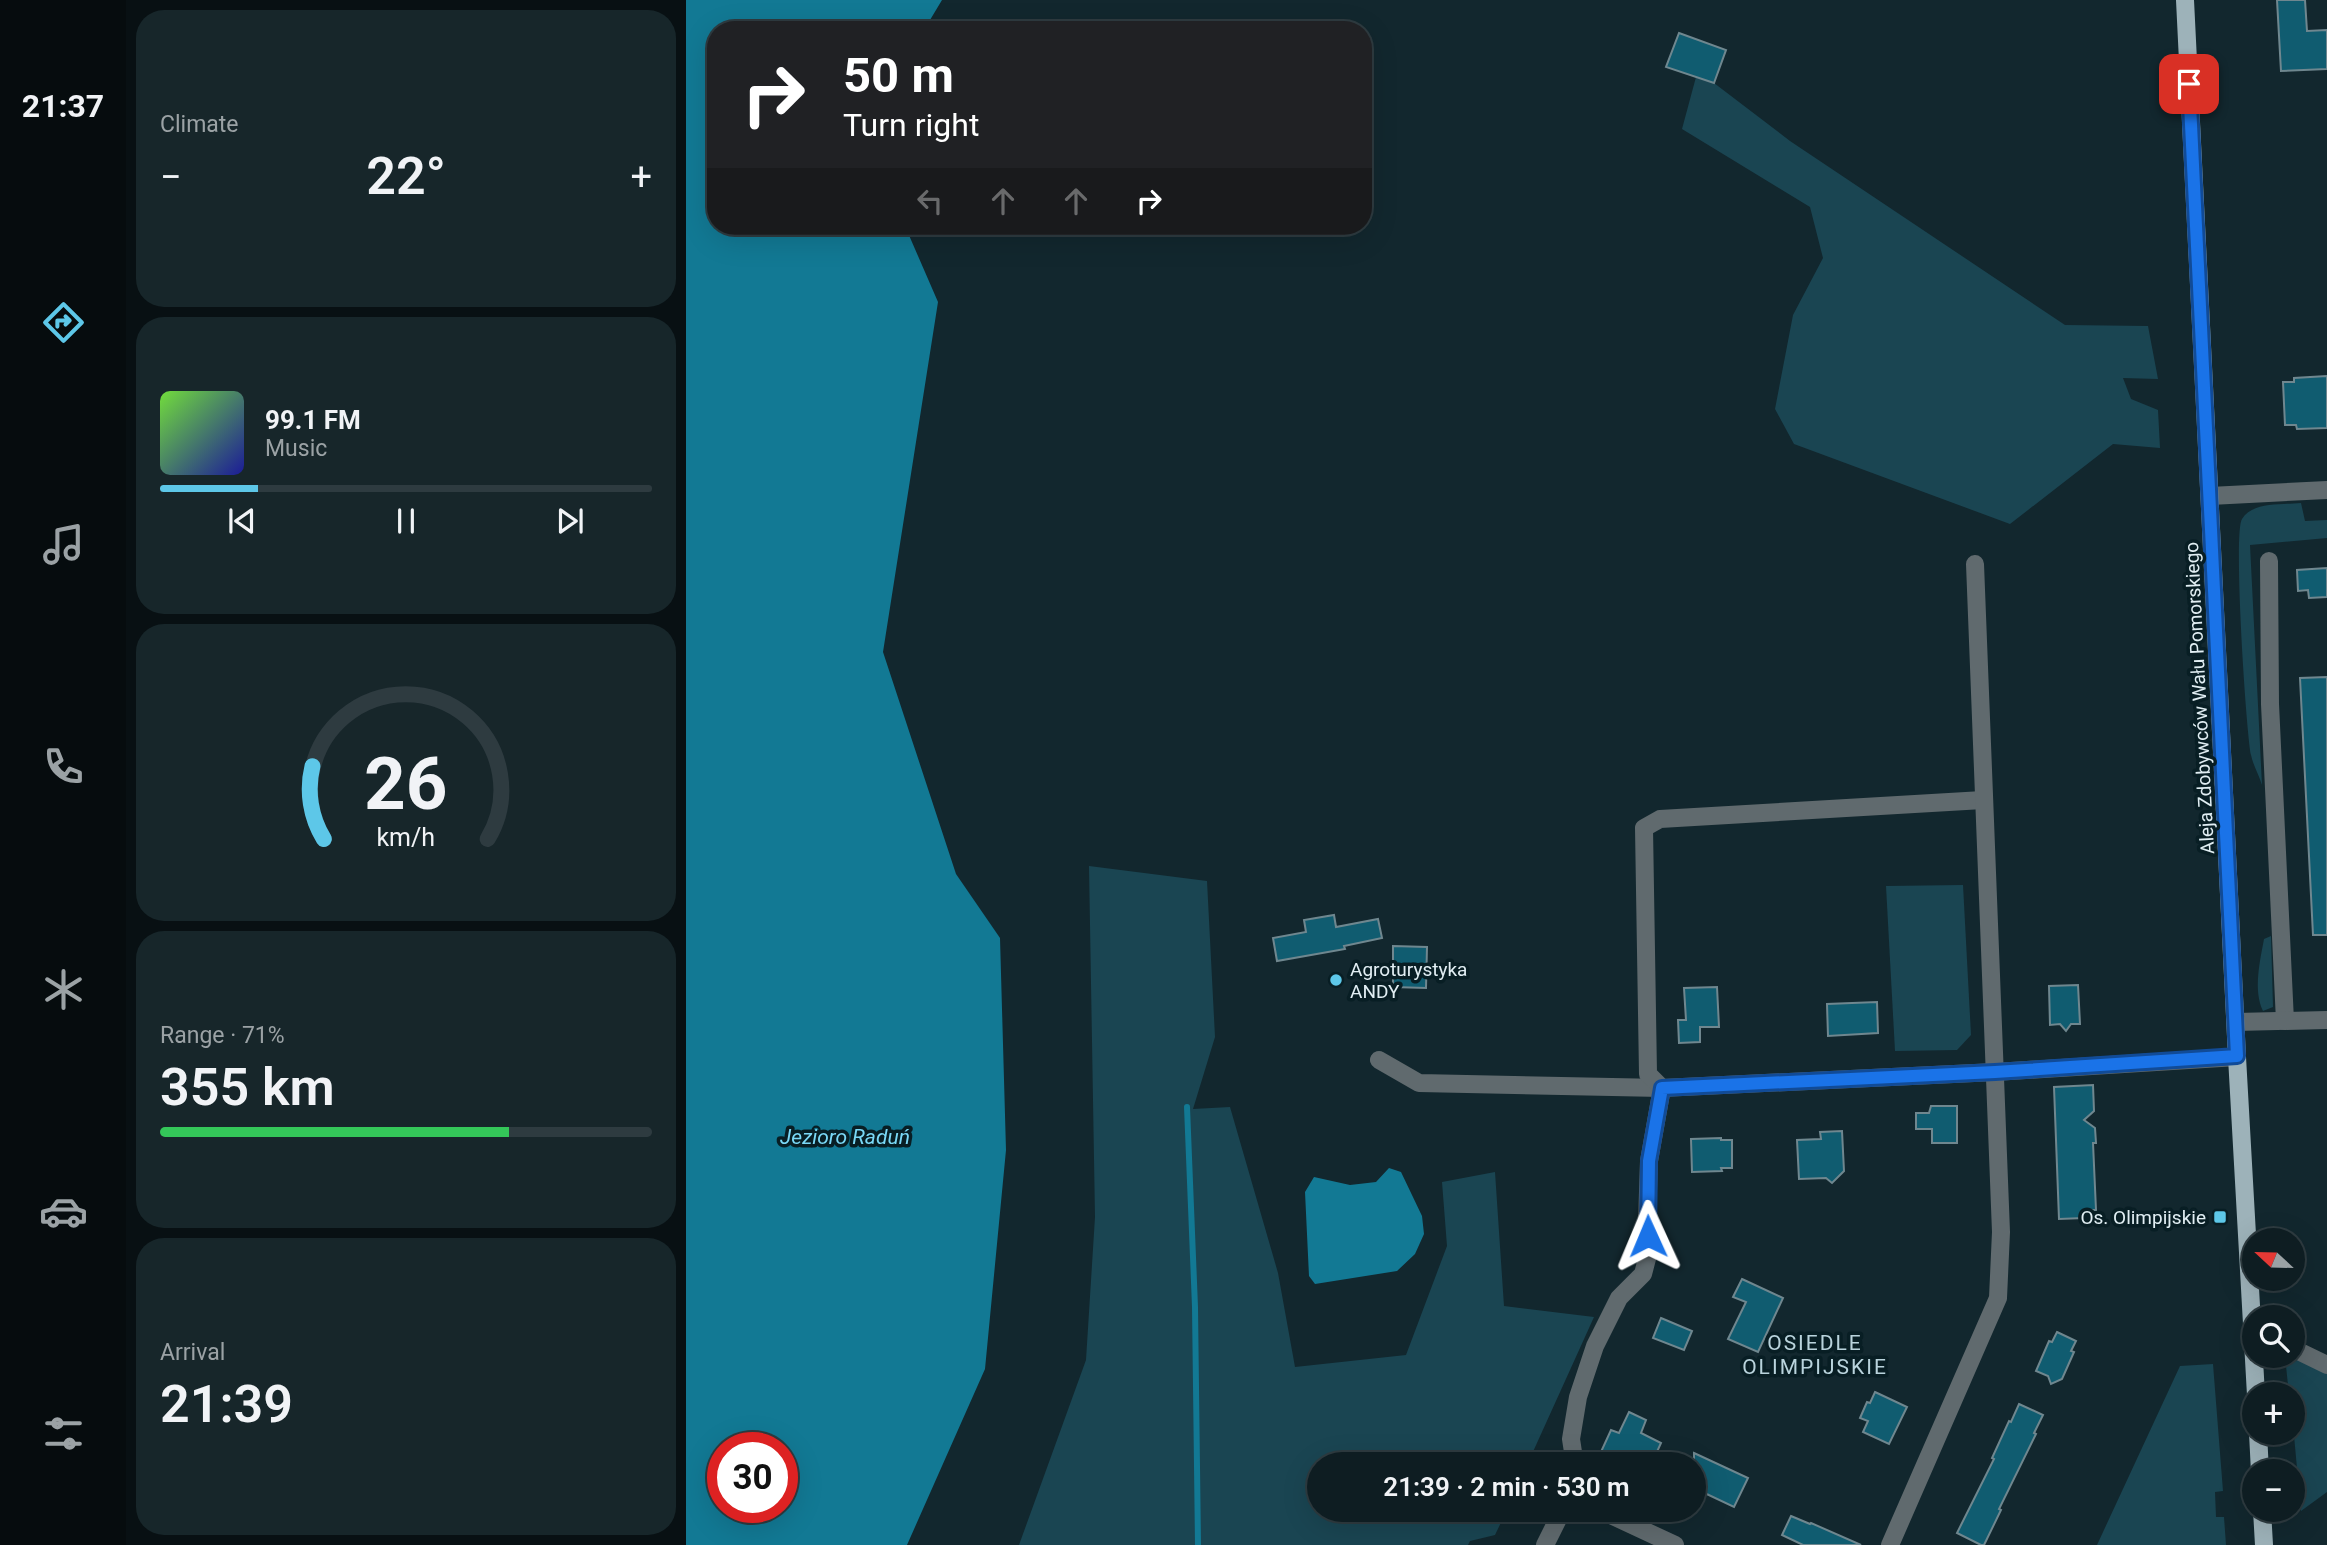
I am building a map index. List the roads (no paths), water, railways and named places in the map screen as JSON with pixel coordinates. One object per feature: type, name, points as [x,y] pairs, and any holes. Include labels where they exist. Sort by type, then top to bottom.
[{"type":"main road","name":"Aleja Zdobywców Wału Pomorskiego","points":[[2185,0],[2251,1305]]},
{"type":"main road","points":[[2263,1522],[2264,1545]]},
{"type":"street","points":[[2210,496],[2327,490]]},
{"type":"street","points":[[2269,561],[2270,704],[2285,1021]]},
{"type":"street","points":[[1890,1545],[1998,1298],[2001,1231],[1975,564]]},
{"type":"street","points":[[1662,1088],[1648,1074],[1644,828],[1660,819],[1983,800]]},
{"type":"street","points":[[2236,1022],[2327,1020]]},
{"type":"street","points":[[1379,1060],[1419,1083],[1662,1088],[1995,1072],[2237,1056]]},
{"type":"street","points":[[1573,1452],[1571,1439],[1578,1397],[1595,1346],[1619,1298],[1643,1274],[1650,1251],[1647,1222],[1649,1161],[1662,1088]]},
{"type":"street","points":[[2305,1354],[2327,1365]]},
{"type":"street","points":[[1545,1545],[1556,1522]]},
{"type":"street","points":[[1626,1522],[1675,1545]]},
{"type":"water","name":"Jezioro Raduń","points":[[686,0],[942,0],[929,21],[707,21],[707,235],[909,235],[938,302],[883,652],[956,874],[1000,938],[1006,1150],[985,1369],[907,1545],[686,1545]]},
{"type":"water","points":[[1389,1168],[1401,1172],[1422,1216],[1424,1234],[1415,1254],[1397,1271],[1315,1284],[1309,1276],[1305,1192],[1314,1177],[1350,1185],[1376,1182]]},
{"type":"waterway","points":[[1187,1107],[1195,1307],[1198,1545]]},
{"type":"place","name":"Agroturystyka ANDY","points":[[1336,980]]},
{"type":"place","name":"Os. Olimpijskie","points":[[2220,1217]]},
{"type":"district","name":"OSIEDLE OLIMPIJSKIE","points":[[1815,1355]]}]
